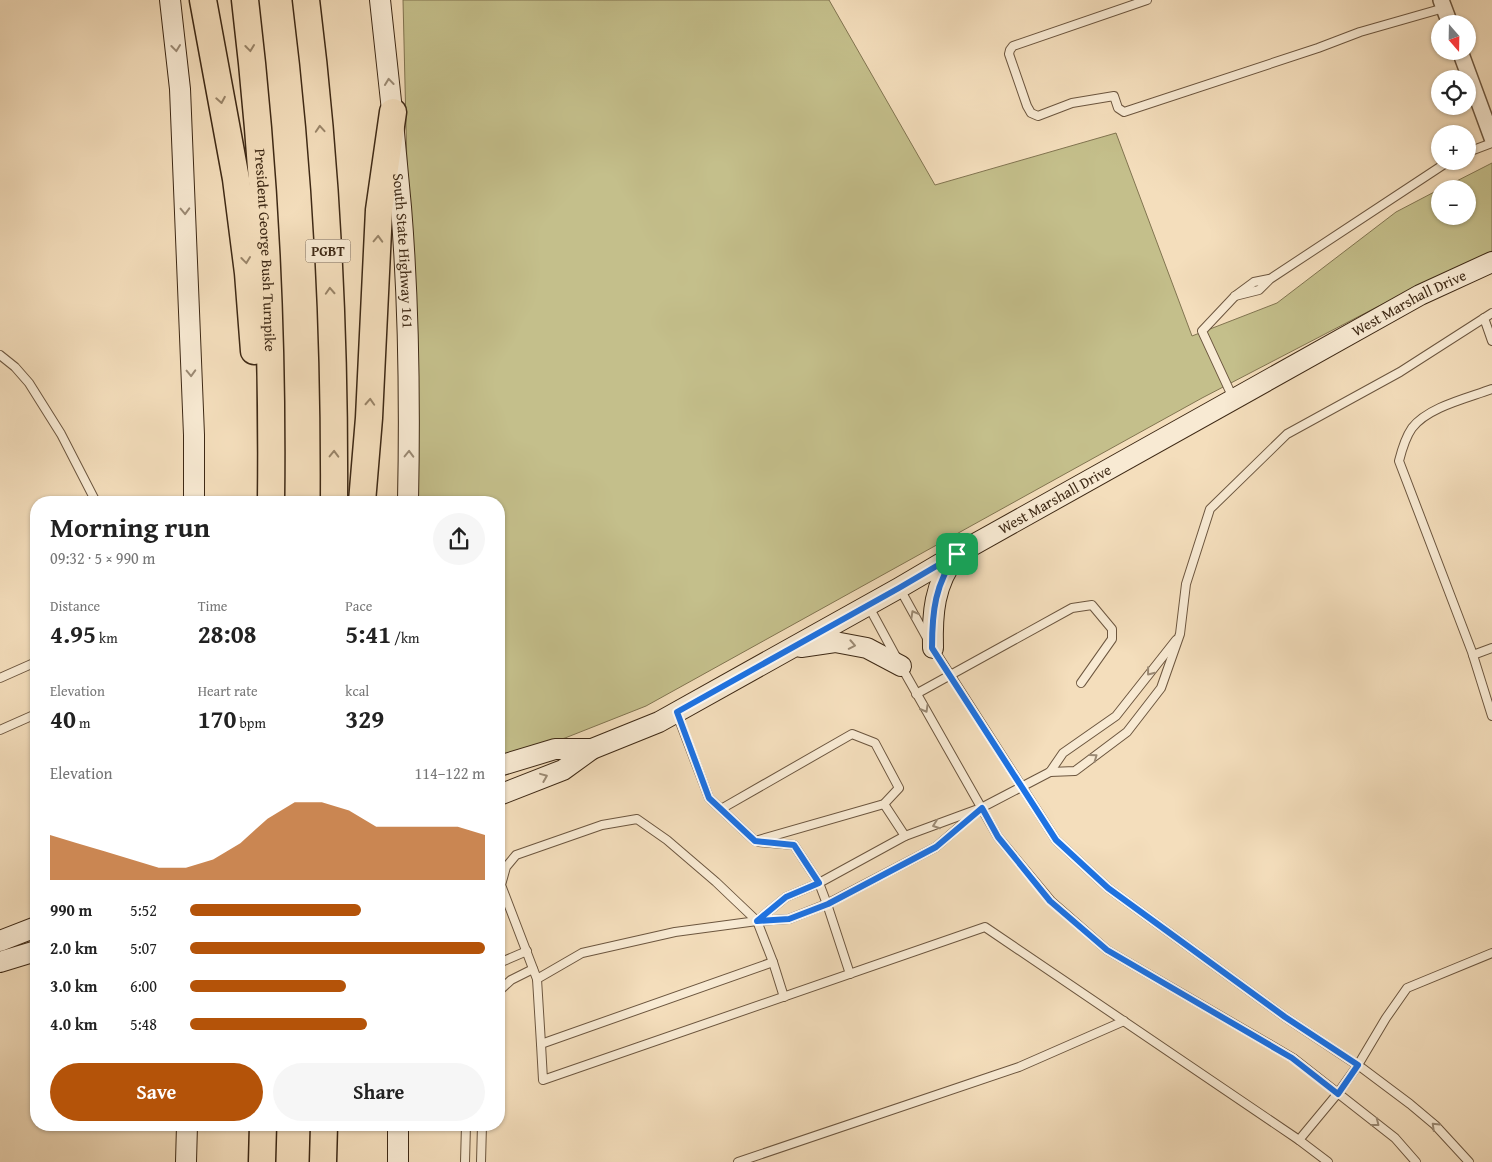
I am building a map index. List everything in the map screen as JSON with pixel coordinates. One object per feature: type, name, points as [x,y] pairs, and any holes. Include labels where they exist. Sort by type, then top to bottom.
[{"type":"highway","points":[[203,0],[236,179],[248,273],[255,364],[272,458]]},
{"type":"highway","name":"President George Bush Turnpike","points":[[245,0],[254,78],[267,261],[271,364],[271,496]]},
{"type":"highway","name":"PGBT","points":[[306,0],[320,125],[332,329],[334,496]]},
{"type":"highway","points":[[362,496],[379,210],[393,112]]},
{"type":"highway","points":[[262,1162],[263,1131]]},
{"type":"highway","points":[[323,1162],[324,1131]]},
{"type":"main road","points":[[170,0],[180,88],[194,435],[194,496]]},
{"type":"main road","name":"South State Highway 161","points":[[380,0],[393,112],[401,209],[409,433],[408,496]]},
{"type":"main road","name":"West Marshall Drive","points":[[505,793],[563,770],[592,749],[658,722],[677,712],[1420,295],[1492,262]]},
{"type":"main road","points":[[932,648],[932,618],[937,594],[947,567],[957,554]]},
{"type":"main road","points":[[787,650],[835,642],[867,648],[901,666]]},
{"type":"main road","name":"West Marshall Drive","points":[[505,763],[555,749],[592,749]]},
{"type":"main road","points":[[0,941],[30,930]]},
{"type":"main road","points":[[0,962],[30,953]]},
{"type":"main road","points":[[186,1162],[187,1131]]},
{"type":"main road","points":[[398,1131],[398,1162]]},
{"type":"street","points":[[1463,60],[1492,138]]},
{"type":"lane","points":[[1148,0],[1013,46],[1009,54],[1031,113],[1038,116],[1072,103],[1114,96],[1118,108],[1124,112],[1201,88],[1443,4]]},
{"type":"lane","points":[[1476,149],[1492,142]]},
{"type":"lane","points":[[1234,400],[1202,331],[1235,296],[1259,290],[1270,278],[1435,170]]},
{"type":"lane","points":[[757,921],[786,897],[819,883],[905,836],[982,808],[1050,772],[1074,771],[1127,732],[1161,688],[1180,634],[1186,584],[1210,509],[1287,434],[1400,372],[1492,313]]},
{"type":"lane","points":[[1484,318],[1492,342]]},
{"type":"lane","points":[[0,356],[15,367],[29,383],[61,434],[93,496]]},
{"type":"lane","points":[[1492,389],[1432,412],[1412,427],[1405,439],[1399,461],[1473,655],[1492,716]]},
{"type":"lane","points":[[899,588],[932,648],[1056,840],[1108,888],[1285,1017],[1358,1065],[1434,1125],[1469,1162]]},
{"type":"lane","points":[[868,605],[916,694],[998,837],[1050,901],[1107,950],[1292,1058],[1395,1138],[1416,1162]]},
{"type":"lane","points":[[916,694],[1072,608],[1092,606],[1112,629],[1112,639],[1081,683]]},
{"type":"lane","points":[[1050,772],[1063,753],[1116,716],[1180,634]]},
{"type":"lane","points":[[1473,655],[1492,648]]},
{"type":"lane","points":[[0,678],[30,665]]},
{"type":"lane","points":[[677,712],[709,798],[755,841],[794,845],[819,883],[828,904],[850,974]]},
{"type":"lane","points":[[0,730],[30,717]]},
{"type":"lane","points":[[721,809],[852,734],[875,743],[899,788],[884,804],[755,841]]},
{"type":"lane","points":[[884,804],[905,836]]},
{"type":"lane","points":[[537,979],[582,953],[675,932],[757,921],[789,919],[828,904],[936,847],[982,808]]},
{"type":"lane","points":[[505,871],[516,855],[602,825],[637,819],[667,840],[716,882],[757,921],[784,997]]},
{"type":"lane","points":[[505,895],[537,979],[543,1080],[985,927],[1299,1140],[1328,1162]]},
{"type":"lane","points":[[505,960],[527,951]]},
{"type":"lane","points":[[1299,1140],[1338,1094],[1407,988],[1492,952]]},
{"type":"lane","points":[[541,1044],[773,962]]},
{"type":"lane","points":[[505,986],[511,980],[533,969]]},
{"type":"lane","points":[[738,1162],[1018,1067],[1124,1021]]},
{"type":"lane","points":[[465,1162],[466,1131]]},
{"type":"lane","points":[[481,1162],[482,1131]]},
{"type":"shaded area","points":[[403,0],[829,0],[935,185],[1116,133],[1192,336],[1277,303],[1396,212],[1431,194],[1431,225],[1476,225],[1476,180],[1459,180],[1492,163],[1492,251],[1375,308],[1202,398],[646,706],[565,738],[505,754],[505,496],[415,496]]},
{"type":"route","points":[[957,554],[947,567],[937,594],[932,618],[932,648],[1056,840],[1108,888],[1285,1017],[1358,1065],[1338,1094],[1292,1058],[1107,950],[1050,901],[998,837],[982,808],[936,847],[828,904],[789,919],[757,921],[786,897],[819,883],[794,845],[755,841],[709,798],[677,712],[957,554]]}]
